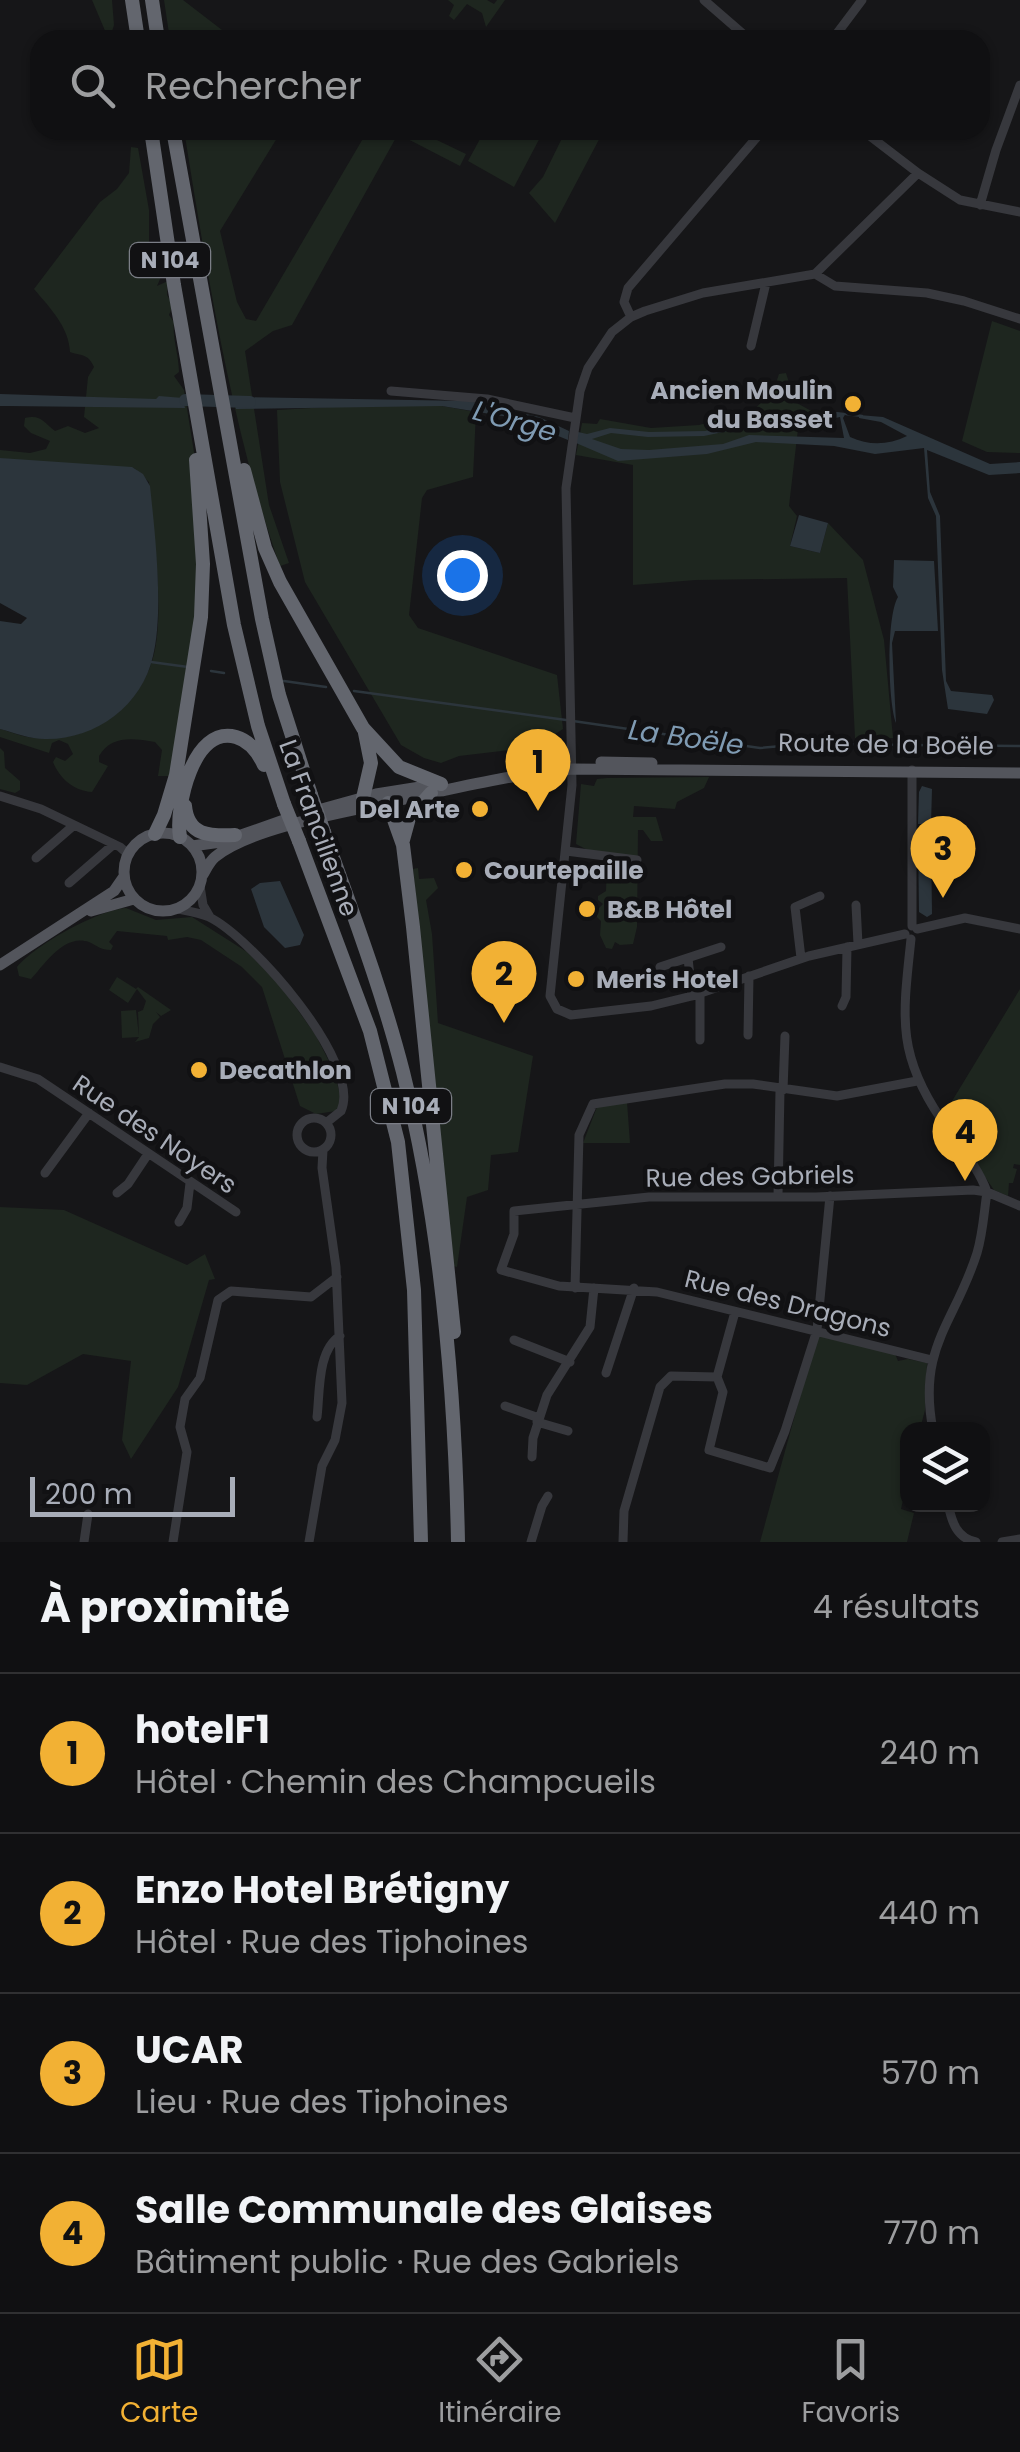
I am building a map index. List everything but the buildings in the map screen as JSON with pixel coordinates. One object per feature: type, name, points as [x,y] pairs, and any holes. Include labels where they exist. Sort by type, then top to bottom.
[{"type":"highway","points":[[132,0],[136,30]]},
{"type":"highway","points":[[152,0],[156,30]]},
{"type":"highway","name":"La Francilienne","points":[[153,140],[196,415],[245,680],[282,797],[370,1032],[398,1142],[414,1290],[421,1542]]},
{"type":"highway","name":"La Francilienne","points":[[174,140],[225,394],[272,669],[311,796],[391,1027],[410,1104],[432,1233],[452,1391],[458,1542]]},
{"type":"highway","points":[[154,834],[176,775],[201,617],[203,564],[193,427],[196,415]]},
{"type":"highway","points":[[229,420],[265,548],[297,613],[363,728],[399,768],[436,788],[409,818],[402,845],[452,1307],[456,1380],[452,1391]]},
{"type":"highway","points":[[363,728],[370,763],[371,801],[402,845]]},
{"type":"highway","points":[[186,842],[179,810],[201,748],[219,736],[246,741],[254,748],[282,797]]},
{"type":"highway","points":[[184,795],[187,819],[196,832],[235,834]]},
{"type":"main road","name":"Route de la Boële","points":[[371,801],[573,765],[1020,771]]},
{"type":"main road","points":[[134,900],[124,878],[123,848],[154,834],[207,846],[235,834],[371,801]]},
{"type":"main road","points":[[73,918],[119,901],[134,900],[157,912],[178,908],[189,902],[212,860],[245,842],[371,801]]},
{"type":"main road","points":[[186,842],[201,863],[201,881]]},
{"type":"main road","points":[[0,965],[114,891],[124,878]]},
{"type":"street","points":[[704,0],[738,30]]},
{"type":"street","points":[[840,30],[862,0]]},
{"type":"street","points":[[980,205],[1020,85]]},
{"type":"street","points":[[631,317],[624,302],[628,288],[754,140]]},
{"type":"street","points":[[875,140],[960,200],[1020,212]]},
{"type":"street","points":[[918,173],[814,274],[703,293],[631,317],[612,332],[588,368],[574,423],[566,488],[573,765],[550,996],[557,1009],[578,1015],[651,1006],[801,958],[911,932],[942,920],[965,918],[1020,928]]},
{"type":"street","points":[[814,274],[836,286],[927,294],[1020,319]]},
{"type":"street","points":[[751,346],[766,283]]},
{"type":"street","points":[[391,392],[486,399],[574,423]]},
{"type":"street","points":[[912,770],[911,932],[904,1031],[910,1066],[987,1192],[1020,1206]]},
{"type":"street","points":[[0,796],[26,802],[123,848]]},
{"type":"street","points":[[36,858],[73,826]]},
{"type":"street","points":[[69,883],[123,848]]},
{"type":"street","points":[[566,851],[637,860]]},
{"type":"street","points":[[201,881],[202,904],[210,917],[279,978],[323,1040],[346,1096],[341,1110],[326,1123]]},
{"type":"street","points":[[787,917],[794,907],[820,896]]},
{"type":"street","points":[[856,905],[858,944]]},
{"type":"street","points":[[794,907],[801,958]]},
{"type":"street","points":[[178,908],[210,917]]},
{"type":"street","points":[[660,967],[721,947]]},
{"type":"street","points":[[842,1006],[846,996],[846,947]]},
{"type":"street","points":[[688,958],[700,1040]]},
{"type":"street","points":[[748,1035],[749,976]]},
{"type":"street","points":[[778,1196],[785,1036]]},
{"type":"street","name":"Rue des Noyers","points":[[0,1067],[26,1073],[51,1088],[236,1212]]},
{"type":"street","points":[[575,1288],[580,1135],[593,1104],[725,1084],[838,1096],[917,1081]]},
{"type":"street","points":[[45,1173],[88,1113]]},
{"type":"street","points":[[309,1542],[322,1466],[335,1440],[342,1403],[337,1277],[323,1175],[323,1150],[331,1136],[326,1123],[313,1118],[301,1124],[298,1142],[323,1175]]},
{"type":"street","points":[[306,1150],[323,1150]]},
{"type":"street","points":[[117,1193],[128,1184],[148,1154]]},
{"type":"street","points":[[178,1222],[187,1208],[190,1182]]},
{"type":"street","points":[[932,1422],[932,1360],[936,1343],[977,1252],[987,1192]]},
{"type":"street","name":"Rue des Gabriels","points":[[500,1270],[514,1234],[514,1211],[650,1197],[987,1192]]},
{"type":"street","points":[[735,1312],[717,1377],[723,1392],[709,1450],[765,1469],[771,1466],[817,1330],[830,1196]]},
{"type":"street","name":"Rue des Dragons","points":[[500,1270],[575,1288],[634,1288],[932,1360]]},
{"type":"street","points":[[173,1542],[187,1452],[180,1427],[185,1399],[200,1378],[218,1300],[231,1290],[311,1297],[337,1277]]},
{"type":"street","points":[[532,1457],[546,1395],[590,1328],[594,1288]]},
{"type":"street","points":[[606,1373],[634,1288]]},
{"type":"street","points":[[317,1416],[327,1352],[332,1341],[340,1336]]},
{"type":"street","points":[[514,1340],[570,1362]]},
{"type":"street","points":[[623,1542],[624,1511],[660,1387],[671,1376],[717,1377]]},
{"type":"street","points":[[505,1406],[568,1431]]},
{"type":"street","points":[[532,1542],[548,1496]]},
{"type":"street","points":[[950,1512],[961,1541],[976,1542]]},
{"type":"street","points":[[84,1542],[88,1514]]},
{"type":"street","points":[[1002,1542],[1020,1539]]},
{"type":"shaded area","points":[[92,0],[112,0],[114,25],[112,30],[105,30]]},
{"type":"shaded area","points":[[164,0],[183,0],[222,30],[168,30]]},
{"type":"shaded area","points":[[448,0],[487,0],[494,4],[505,0],[486,27],[482,13],[467,4],[454,20],[449,16],[454,5]]},
{"type":"shaded area","points":[[186,140],[276,140],[220,231],[237,302],[246,319],[256,321],[362,140],[395,140],[292,325],[273,331],[245,351],[269,505],[289,563],[280,566],[248,461],[212,295]]},
{"type":"shaded area","points":[[410,140],[437,140],[466,154],[460,166]]},
{"type":"shaded area","points":[[480,140],[539,140],[514,187],[468,161]]},
{"type":"shaded area","points":[[561,140],[599,140],[555,223],[529,193],[543,177]]},
{"type":"shaded area","points":[[131,147],[138,148],[149,210],[149,245],[166,265],[157,286],[168,281],[167,295],[173,305],[169,315],[174,322],[179,372],[174,376],[184,390],[199,483],[200,585],[172,776],[158,776],[162,750],[155,742],[116,741],[99,756],[99,762],[108,766],[92,792],[74,787],[53,762],[56,757],[65,761],[73,754],[68,744],[59,740],[52,743],[49,753],[0,737],[0,729],[32,738],[57,738],[93,728],[124,707],[146,677],[157,639],[158,618],[149,482],[134,468],[9,460],[0,458],[0,450],[30,453],[46,449],[50,441],[31,433],[24,426],[25,418],[38,418],[55,431],[68,426],[85,433],[99,428],[84,417],[92,362],[70,352],[62,326],[34,289],[100,202],[129,173]]},
{"type":"shaded area","points":[[992,321],[1020,331],[1020,453],[987,452],[962,441]]},
{"type":"shaded area","points":[[786,373],[795,402],[815,413],[798,429],[789,506],[797,516],[790,546],[820,553],[828,523],[863,560],[884,640],[893,738],[855,738],[847,578],[633,585],[633,465],[576,455],[582,423],[597,424],[600,419],[651,428],[699,425],[752,411],[773,392],[779,374]]},
{"type":"shaded area","points":[[0,394],[156,399],[159,396],[183,398],[185,408],[0,406]]},
{"type":"shaded area","points":[[233,397],[469,401],[539,417],[569,431],[568,440],[514,418],[442,406],[236,409]]},
{"type":"shaded area","points":[[442,406],[476,412],[473,477],[427,490],[422,498],[409,615],[418,628],[557,675],[563,729],[535,747],[459,756],[441,763],[401,745],[305,582],[280,482],[277,410]]},
{"type":"shaded area","points":[[846,413],[843,418],[850,437],[857,440],[879,443],[907,436],[859,415],[883,417],[990,464],[1020,462],[1020,473],[989,475],[927,450],[930,492],[940,516],[946,681],[951,691],[992,695],[994,700],[987,714],[948,709],[942,670],[936,516],[928,498],[924,448],[875,454],[834,446],[756,442],[707,454],[618,461],[576,443],[578,432],[587,434],[610,428],[705,431],[734,424],[788,422]],"holes":[[[840,417],[844,438],[749,435],[723,444],[649,450],[621,449],[592,439],[611,433],[704,436],[742,428],[795,427]]]},
{"type":"shaded area","points":[[0,458],[132,467],[143,474],[150,486],[158,595],[156,638],[147,674],[139,690],[114,717],[64,738],[39,739],[0,729],[0,621],[21,624],[27,618],[0,603]]},
{"type":"shaded area","points":[[799,515],[828,523],[820,553],[790,546]]},
{"type":"shaded area","points":[[894,560],[934,561],[938,631],[895,631],[892,643],[896,723],[889,660],[898,597],[893,587]]},
{"type":"shaded area","points":[[0,748],[5,768],[20,781],[20,790],[15,793],[0,789]]},
{"type":"shaded area","points":[[709,777],[704,788],[677,802],[675,809],[634,806],[633,817],[656,817],[663,841],[651,841],[643,830],[638,830],[637,927],[633,944],[615,942],[612,949],[606,948],[597,910],[603,904],[598,896],[606,891],[607,860],[576,844],[581,784],[594,786],[597,779],[607,778]]},
{"type":"shaded area","points":[[922,786],[932,789],[931,824],[918,824]]},
{"type":"shaded area","points":[[918,836],[931,836],[932,914],[927,917],[919,912]]},
{"type":"shaded area","points":[[418,868],[419,879],[434,878],[438,888],[426,900],[438,1023],[533,1056],[518,1152],[491,1155],[488,1190],[467,1197],[457,1267],[453,1266],[413,869]]},
{"type":"shaded area","points":[[280,881],[304,935],[300,945],[285,948],[264,927],[251,889],[260,883]]},
{"type":"shaded area","points":[[126,908],[156,920],[192,917],[247,952],[277,981],[315,1034],[334,1071],[342,1102],[336,1111],[316,1114],[300,1106],[262,987],[242,967],[201,940],[168,940],[167,936],[117,931],[109,942],[111,950],[80,940],[71,942],[31,979],[19,976],[17,967],[52,939],[100,915]]},
{"type":"shaded area","points":[[117,977],[138,987],[171,1010],[161,1016],[156,1012],[160,1017],[149,1038],[135,1042],[139,1037],[122,1038],[121,1011],[136,1010],[139,1036],[138,1012],[146,1001],[137,989],[128,1003],[109,990]]},
{"type":"shaded area","points":[[1020,989],[1020,1165],[1014,1164],[1017,1169],[1013,1183],[1009,1183],[1008,1196],[994,1190],[943,1116]]},
{"type":"shaded area","points":[[627,1102],[630,1143],[583,1143],[597,1107]]},
{"type":"shaded area","points":[[0,1207],[64,1210],[187,1265],[205,1254],[215,1279],[209,1280],[178,1387],[131,1459],[122,1440],[131,1361],[83,1354],[27,1385],[0,1383]]},
{"type":"shaded area","points":[[817,1335],[895,1354],[898,1361],[927,1363],[922,1422],[900,1422],[900,1512],[914,1513],[907,1542],[760,1542]]},
{"type":"waterway","name":"L'Orge","points":[[185,400],[250,402]]},
{"type":"waterway","points":[[846,414],[862,416]]},
{"type":"waterway","points":[[756,423],[788,422]]},
{"type":"waterway","name":"La Boële","points":[[151,662],[188,667]]},
{"type":"waterway","name":"La Boële","points":[[211,671],[224,673]]},
{"type":"waterway","name":"La Boële","points":[[284,681],[326,687]]},
{"type":"waterway","name":"La Boële","points":[[354,691],[566,720]]},
{"type":"waterway","name":"La Boële","points":[[573,721],[760,748],[804,744],[1020,746]]},
{"type":"place","name":"Ancien Moulin du Basset","points":[[853,404]]},
{"type":"place","name":"Del Arte","points":[[480,809]]},
{"type":"place","name":"hotelF1","points":[[538,811]]},
{"type":"place","name":"Courtepaille","points":[[464,870]]},
{"type":"place","name":"UCAR","points":[[943,898]]},
{"type":"place","name":"B&B Hôtel","points":[[587,909]]},
{"type":"place","name":"Meris Hotel","points":[[576,979]]},
{"type":"place","name":"Enzo Hotel Brétigny","points":[[504,1023]]},
{"type":"place","name":"Decathlon","points":[[199,1070]]},
{"type":"place","name":"Salle Communale des Glaises","points":[[965,1181]]}]
